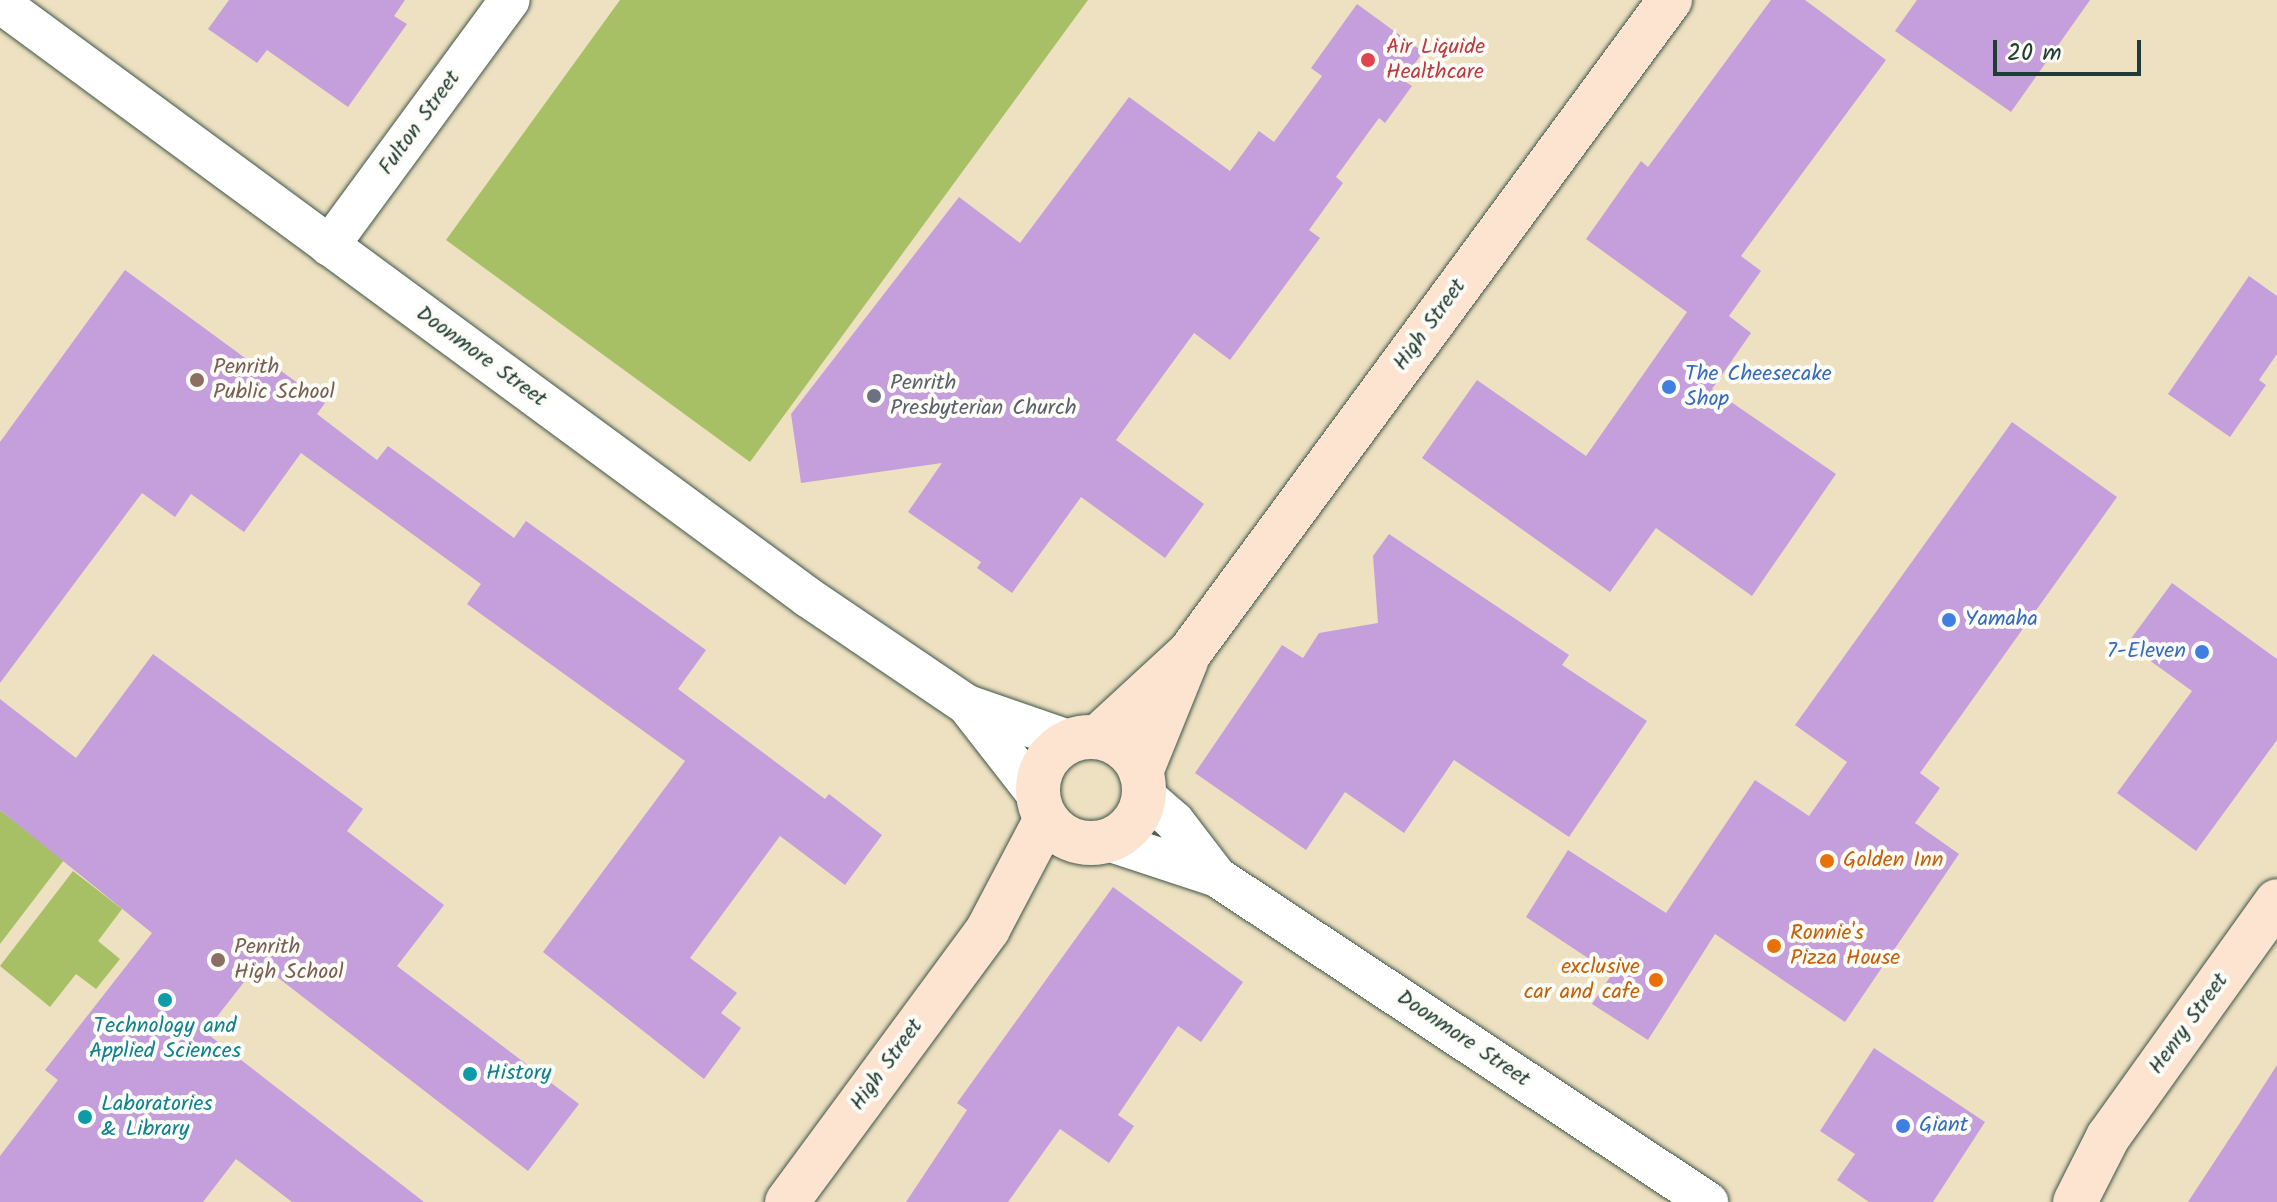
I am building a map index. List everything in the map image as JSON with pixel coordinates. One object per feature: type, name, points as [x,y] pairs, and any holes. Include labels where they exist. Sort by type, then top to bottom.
[{"type":"street","name":"Fulton Street","points":[[329,246],[510,0]]},
{"type":"street","name":"High Street","points":[[1084,739],[1190,652],[1670,0]]},
{"type":"street","name":"Doonmore Street","points":[[0,3],[809,598],[967,705],[1084,739]]},
{"type":"street","name":"High Street","points":[[1142,784],[1190,652]]},
{"type":"street","name":"Doonmore Street","points":[[967,705],[1042,808]]},
{"type":"street","points":[[1084,739],[1124,749],[1142,784],[1132,824],[1095,842],[1068,839],[1042,808],[1045,763],[1084,739]]},
{"type":"street","name":"Doonmore Street","points":[[1142,784],[1217,877]]},
{"type":"street","name":"High Street","points":[[787,1202],[988,929],[1042,808]]},
{"type":"street","name":"Doonmore Street","points":[[1095,842],[1217,877],[1708,1202]]},
{"type":"street","name":"High Street","points":[[988,929],[1095,842]]},
{"type":"street","name":"Henry Street","points":[[2075,1202],[2102,1147],[2277,901]]},
{"type":"street","name":"Henry Street","points":[[2046,1202],[2102,1147]]},
{"type":"green space","points":[[620,0],[1088,0],[750,462],[446,240]]},
{"type":"green space","points":[[0,810],[64,860],[0,944]]},
{"type":"green space","points":[[73,871],[122,909],[98,941],[120,959],[96,989],[76,974],[50,1007],[0,966]]},
{"type":"building","points":[[229,0],[405,0],[394,16],[407,24],[348,107],[267,50],[257,63],[208,29]]},
{"type":"building","points":[[1771,0],[1805,0],[1886,60],[1741,256],[1761,271],[1729,316],[1751,333],[1712,389],[1836,474],[1752,596],[1656,528],[1610,592],[1422,458],[1477,380],[1586,456],[1687,312],[1586,239],[1641,161],[1648,167]]},
{"type":"building","points":[[1917,0],[2090,0],[2011,112],[1895,31]]},
{"type":"building","points":[[1357,4],[1423,52],[1403,80],[1412,86],[1385,123],[1379,118],[1336,177],[1343,183],[1309,230],[1320,238],[1230,360],[1194,333],[1116,440],[1204,504],[1165,558],[1081,497],[1012,593],[977,568],[981,562],[908,512],[942,463],[801,483],[791,414],[959,197],[1020,243],[1129,97],[1230,171],[1259,131],[1274,142],[1322,76],[1311,68]]},
{"type":"building","points":[[125,270],[256,366],[262,357],[325,403],[317,414],[377,460],[388,446],[514,538],[526,521],[706,650],[678,689],[825,799],[829,794],[882,835],[845,885],[780,836],[690,958],[737,993],[721,1013],[741,1028],[704,1079],[543,952],[685,761],[467,604],[481,584],[301,453],[244,532],[191,494],[175,517],[142,493],[0,683],[0,442]]},
{"type":"building","points":[[2249,276],[2277,296],[2277,354],[2259,380],[2266,385],[2230,437],[2168,394]]},
{"type":"building","points":[[2012,422],[2117,497],[1920,773],[1940,788],[1915,823],[1959,854],[1845,1022],[1715,934],[1648,1040],[1592,1004],[1612,974],[1526,917],[1568,850],[1666,913],[1755,780],[1809,816],[1847,762],[1795,725]]},
{"type":"building","points":[[1389,534],[1569,655],[1562,665],[1647,721],[1569,837],[1454,760],[1404,833],[1345,792],[1306,850],[1195,773],[1282,645],[1303,658],[1319,633],[1378,623],[1373,556]]},
{"type":"building","points":[[2172,583],[2277,659],[2277,740],[2196,851],[2117,793],[2192,691],[2127,644]]},
{"type":"building","name":"Penrith High School","points":[[153,654],[363,809],[347,831],[444,905],[397,966],[579,1104],[528,1171],[259,963],[205,1032],[424,1202],[292,1202],[236,1159],[203,1202],[0,1202],[0,1156],[58,1080],[45,1070],[152,933],[0,810],[0,699],[76,758]]},
{"type":"building","points":[[1113,887],[1243,982],[1201,1042],[1178,1026],[1118,1115],[1134,1126],[1109,1163],[1060,1129],[1008,1202],[906,1202],[967,1110],[957,1103]]},
{"type":"building","name":"Giant","points":[[1874,1048],[1985,1122],[1933,1202],[1869,1202],[1837,1180],[1855,1154],[1820,1131]]},
{"type":"building","points":[[2277,1065],[2277,1202],[2188,1202],[2243,1118]]},
{"type":"place","name":"Air Liquide Healthcare","points":[[1368,60]]},
{"type":"place","name":"Penrith Public School","points":[[197,380]]},
{"type":"place","name":"The Cheesecake Shop","points":[[1669,387]]},
{"type":"place","name":"Penrith Presbyterian Church","points":[[874,396]]},
{"type":"place","name":"Yamaha","points":[[1949,620]]},
{"type":"place","name":"7-Eleven","points":[[2202,652]]},
{"type":"place","name":"Golden Inn","points":[[1827,861]]},
{"type":"place","name":"Ronnie's Pizza House","points":[[1774,946]]},
{"type":"place","name":"Penrith High School","points":[[218,960]]},
{"type":"place","name":"exclusive car and cafe","points":[[1656,980]]},
{"type":"place","name":"Technology and Applied Sciences","points":[[165,1000]]},
{"type":"place","name":"History","points":[[470,1074]]},
{"type":"place","name":"Laboratories & Library","points":[[85,1117]]},
{"type":"place","name":"Giant","points":[[1903,1126]]}]
